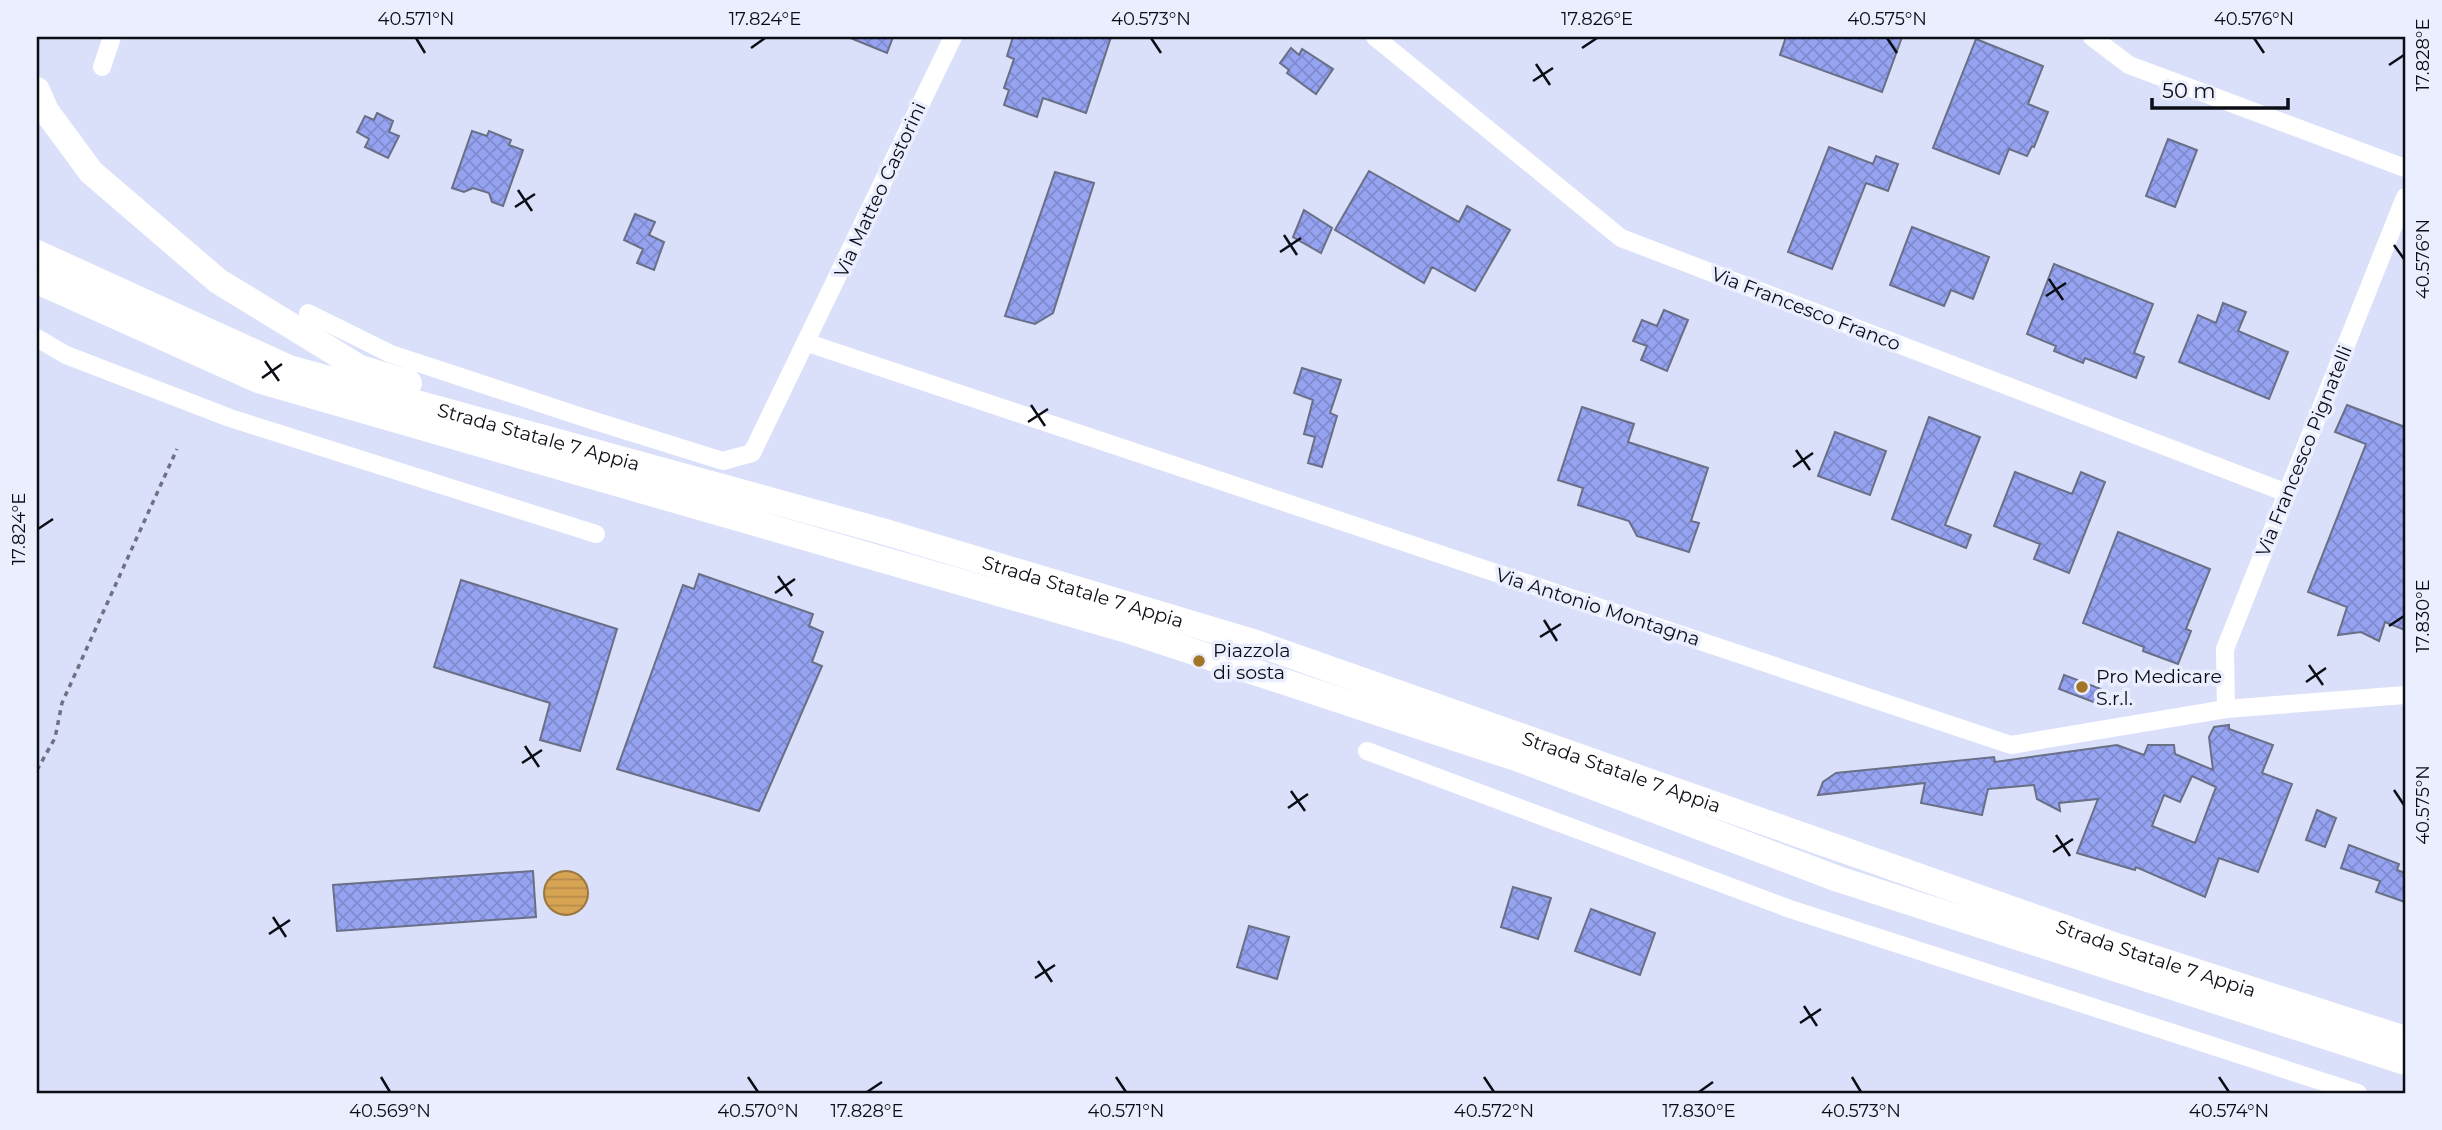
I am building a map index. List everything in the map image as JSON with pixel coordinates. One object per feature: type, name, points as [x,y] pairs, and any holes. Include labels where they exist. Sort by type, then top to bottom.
[{"type":"highway","points":[[37,90],[46,111],[91,172],[218,281],[360,368],[458,399],[635,463]]},
{"type":"highway","name":"Strada Statale 7 Appia","points":[[37,253],[289,368],[882,531],[1256,643],[2106,943],[2405,1039]]},
{"type":"highway","name":"Strada Statale 7 Appia","points":[[37,281],[258,380],[1128,630],[1522,760],[1838,879],[2405,1062]]},
{"type":"street","points":[[102,67],[112,37]]},
{"type":"street","name":"Via Matteo Castorini","points":[[308,313],[391,354],[723,461],[752,453],[808,343],[953,37]]},
{"type":"street","name":"Via Francesco Franco","points":[[1375,37],[1621,238],[2287,493]]},
{"type":"street","points":[[2092,37],[2129,65],[2405,168]]},
{"type":"street","name":"Via Francesco Pignatelli","points":[[2226,709],[2225,649],[2405,197]]},
{"type":"street","points":[[37,338],[66,355],[230,418],[596,534]]},
{"type":"street","name":"Via Antonio Montagna","points":[[808,343],[2011,746],[2226,709],[2405,695]]},
{"type":"street","points":[[1367,751],[1790,909],[2358,1093]]},
{"type":"path","points":[[37,770],[55,738],[62,703],[177,449]]},
{"type":"shaded area","points":[[566,871],[575,872],[582,877],[587,884],[587,902],[582,909],[575,914],[566,915],[557,914],[550,909],[545,902],[544,893],[545,884],[550,877],[557,872]]},
{"type":"building","points":[[848,37],[893,37],[887,53]]},
{"type":"building","points":[[1013,37],[1111,37],[1086,113],[1043,98],[1037,117],[1004,105],[1009,90],[1004,88],[1014,59],[1007,56]]},
{"type":"building","points":[[1786,37],[1902,37],[1882,92],[1780,55]]},
{"type":"building","points":[[1976,39],[2043,66],[2028,104],[2048,112],[2034,147],[2032,146],[2027,156],[2009,149],[1999,174],[1933,148]]},
{"type":"building","points":[[1291,48],[1299,55],[1302,49],[1333,69],[1316,94],[1287,73],[1289,70],[1280,63]]},
{"type":"building","points":[[377,113],[393,121],[389,132],[399,136],[388,158],[365,147],[369,139],[357,132],[365,116],[374,120]]},
{"type":"building","points":[[472,131],[487,136],[489,131],[511,140],[509,145],[523,150],[503,206],[492,202],[489,193],[473,188],[464,192],[452,188]]},
{"type":"building","points":[[2168,139],[2197,150],[2175,207],[2146,196]]},
{"type":"building","points":[[1829,147],[1873,164],[1876,156],[1898,164],[1888,191],[1866,183],[1832,269],[1788,252]]},
{"type":"building","points":[[1369,171],[1459,222],[1467,206],[1510,230],[1475,291],[1432,267],[1424,283],[1335,230]]},
{"type":"building","points":[[1055,172],[1094,183],[1053,313],[1035,324],[1005,316]]},
{"type":"building","points":[[1304,210],[1332,228],[1321,253],[1293,237]]},
{"type":"building","points":[[635,214],[655,222],[649,235],[664,242],[654,270],[637,263],[643,249],[624,240]]},
{"type":"building","points":[[1912,227],[1989,257],[1973,299],[1951,290],[1944,306],[1890,285]]},
{"type":"building","points":[[2054,264],[2153,304],[2134,353],[2144,357],[2136,378],[2085,358],[2083,363],[2054,351],[2056,346],[2027,334]]},
{"type":"building","points":[[2223,303],[2246,312],[2238,331],[2288,352],[2269,399],[2179,362],[2198,315],[2216,323]]},
{"type":"building","points":[[1664,310],[1688,320],[1667,371],[1641,360],[1647,346],[1633,341],[1642,320],[1657,326]]},
{"type":"building","points":[[1302,368],[1341,380],[1330,413],[1337,416],[1322,467],[1308,463],[1315,437],[1304,434],[1313,400],[1294,393]]},
{"type":"building","points":[[2347,405],[2405,427],[2405,630],[2385,622],[2379,641],[2361,632],[2338,635],[2347,607],[2308,592],[2366,444],[2335,432]]},
{"type":"building","points":[[1582,407],[1634,424],[1628,442],[1708,468],[1691,521],[1699,523],[1689,552],[1637,536],[1629,521],[1578,505],[1583,488],[1558,480]]},
{"type":"building","points":[[1929,417],[1980,437],[1945,525],[1971,535],[1966,548],[1892,519]]},
{"type":"building","points":[[1835,432],[1886,451],[1870,495],[1818,476]]},
{"type":"building","points":[[2015,472],[2072,494],[2081,472],[2105,482],[2069,573],[2034,559],[2040,544],[1994,526]]},
{"type":"building","points":[[2118,532],[2210,569],[2186,629],[2191,631],[2178,664],[2143,651],[2144,647],[2083,623]]},
{"type":"building","points":[[699,574],[813,614],[809,626],[823,632],[812,662],[822,666],[759,811],[617,769],[683,585],[694,589]]},
{"type":"building","points":[[461,580],[617,629],[580,751],[540,740],[550,703],[434,667]]},
{"type":"building","points":[[2064,675],[2101,689],[2096,703],[2059,689]]},
{"type":"building","points":[[2229,725],[2229,729],[2273,745],[2262,773],[2292,784],[2258,872],[2219,858],[2205,897],[2136,867],[2135,870],[2077,853],[2098,799],[2059,803],[2060,811],[2037,799],[2034,785],[1988,789],[1982,815],[1921,803],[1925,783],[1818,795],[1823,782],[1836,773],[1994,757],[1995,762],[2117,745],[2144,755],[2148,745],[2174,745],[2175,754],[2213,770],[2209,737],[2214,727]],"holes":[[[2192,776],[2216,787],[2195,843],[2152,826],[2164,795],[2180,802]]]},
{"type":"building","points":[[2317,810],[2336,818],[2325,847],[2306,840]]},
{"type":"building","points":[[2349,845],[2399,864],[2397,870],[2405,873],[2405,902],[2376,892],[2380,881],[2341,868]]},
{"type":"building","points":[[533,871],[536,917],[337,931],[333,885]]},
{"type":"building","points":[[1513,887],[1551,898],[1538,939],[1501,927]]},
{"type":"building","points":[[1591,909],[1655,933],[1640,975],[1575,951]]},
{"type":"building","points":[[1249,926],[1289,937],[1277,979],[1237,967]]},
{"type":"place","name":"Piazzola di sosta","points":[[1199,661]]},
{"type":"place","name":"Pro Medicare S.r.l.","points":[[2082,687]]}]
